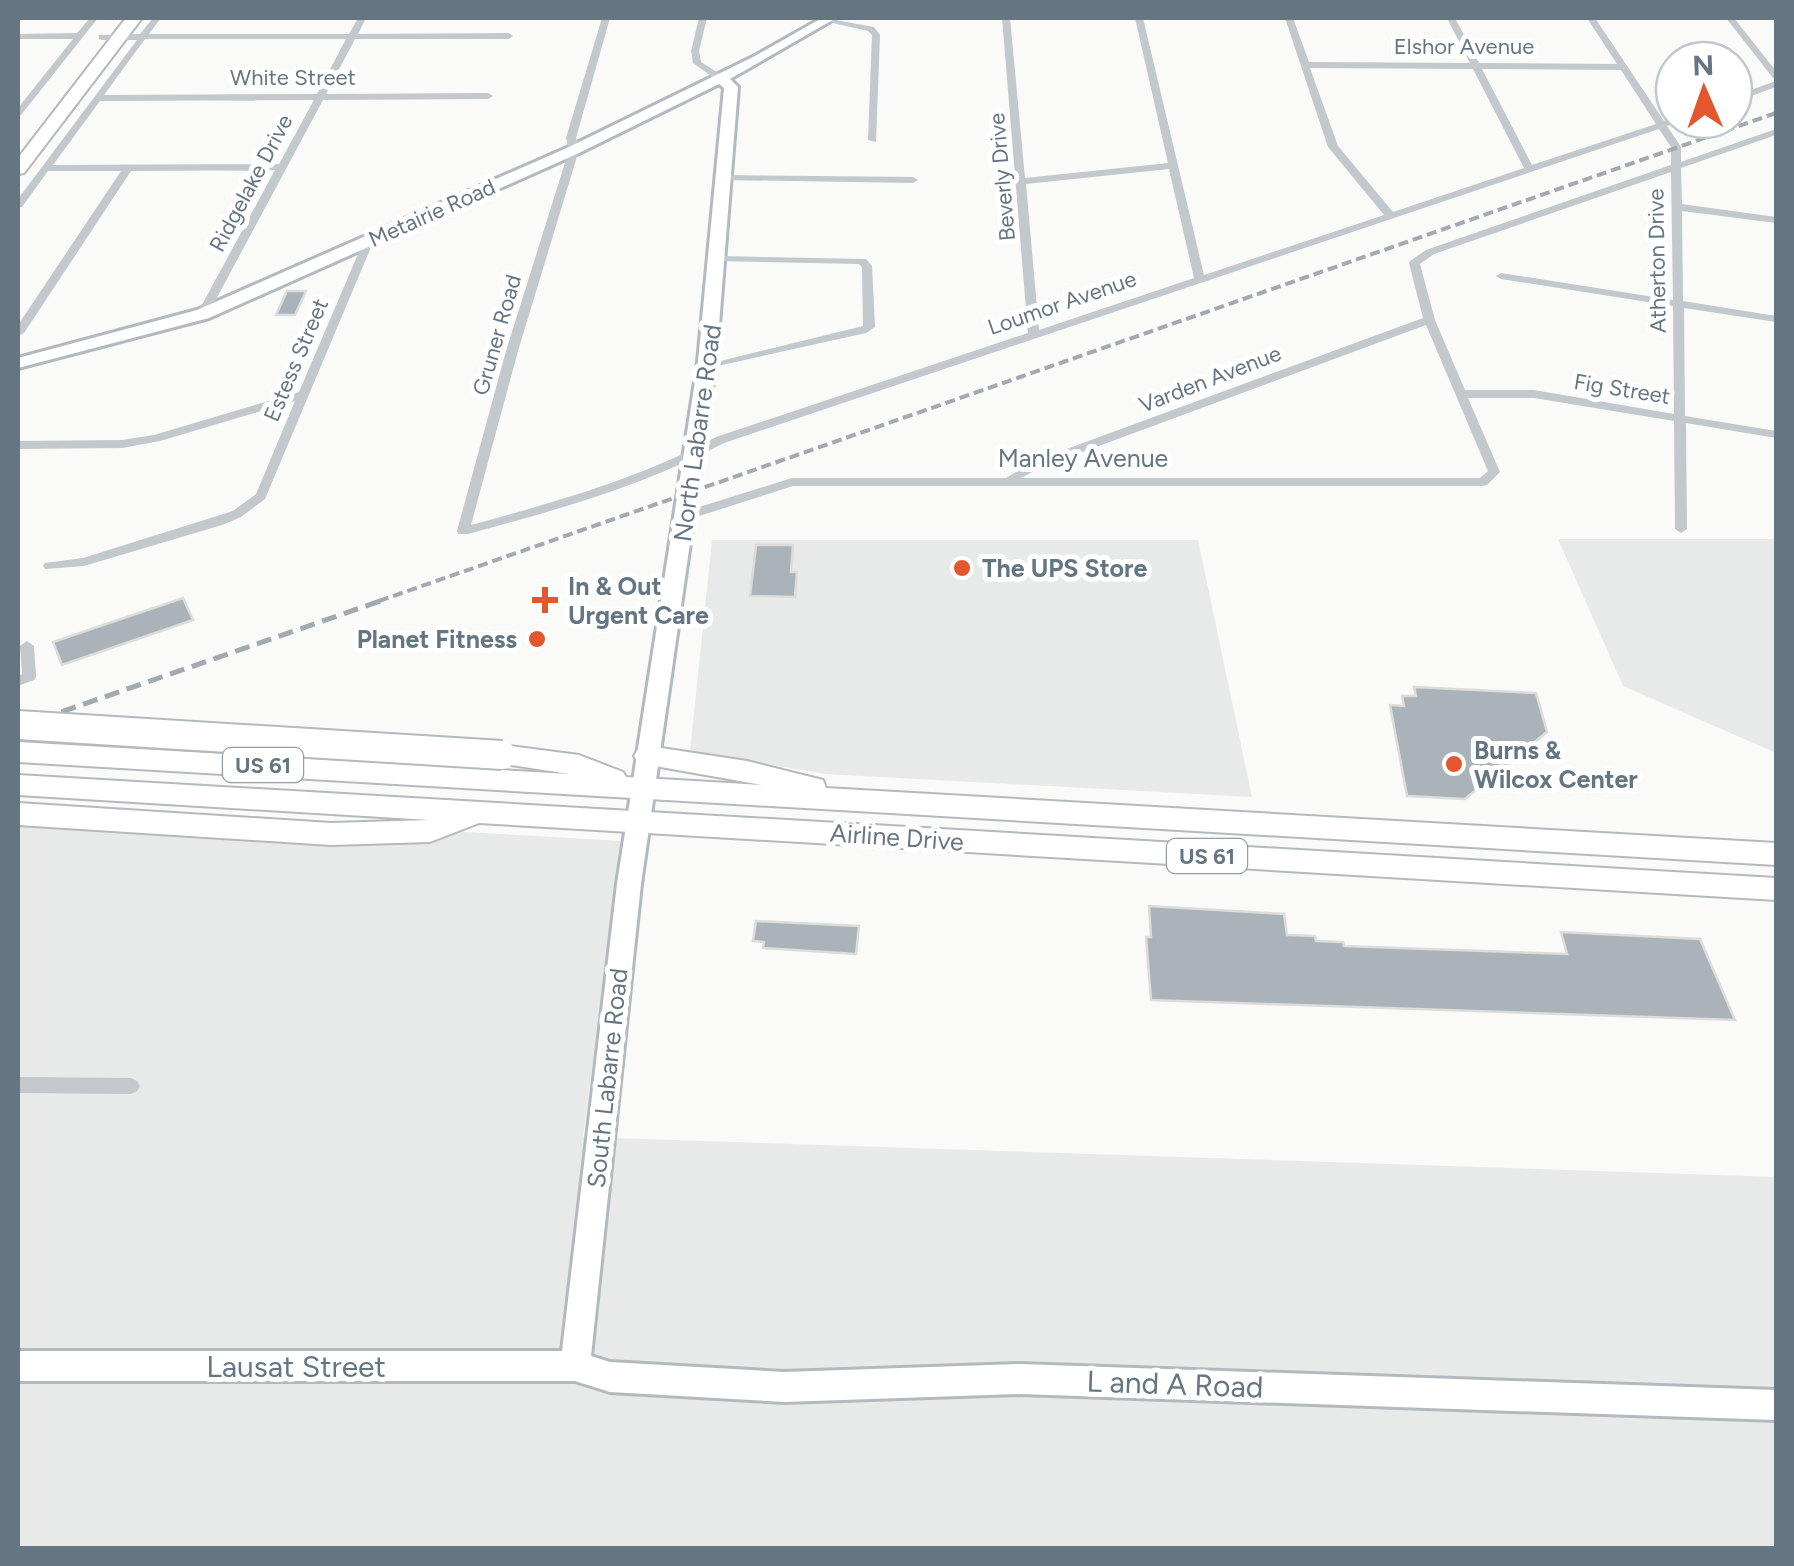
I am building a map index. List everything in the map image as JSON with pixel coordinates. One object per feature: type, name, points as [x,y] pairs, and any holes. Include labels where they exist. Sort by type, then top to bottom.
[{"type":"highway","points":[[18,169],[111,37],[117,18]]},
{"type":"highway","points":[[18,146],[24,132],[111,37],[134,18]]},
{"type":"highway","points":[[18,725],[502,755],[579,765],[643,790]]},
{"type":"highway","name":"Airline Drive","points":[[18,752],[1776,854]]},
{"type":"highway","points":[[648,756],[747,771],[816,788],[852,802]]},
{"type":"highway","name":"Airline Drive","points":[[18,785],[1776,889]]},
{"type":"highway","points":[[18,814],[331,834],[430,831],[482,813]]},
{"type":"highway","points":[[1076,848],[1188,844],[1207,837],[1208,822]]},
{"type":"street","points":[[18,113],[94,18]]},
{"type":"street","points":[[18,206],[157,18]]},
{"type":"street","name":"Ridgelake Drive","points":[[203,314],[362,18]]},
{"type":"street","name":"Gruner Road","points":[[463,531],[512,351],[574,150],[570,138],[606,18]]},
{"type":"street","points":[[703,18],[695,51],[697,63],[720,78]]},
{"type":"street","points":[[828,18],[874,32],[873,140]]},
{"type":"street","name":"Metairie Road","points":[[18,363],[203,314],[574,150],[720,78],[828,18]]},
{"type":"street","name":"Beverly Drive","points":[[1006,18],[1024,181],[1034,334]]},
{"type":"street","points":[[1139,18],[1199,278]]},
{"type":"street","points":[[1289,18],[1337,155],[1390,215]]},
{"type":"street","points":[[1452,18],[1529,168]]},
{"type":"street","name":"Atherton Drive","points":[[1591,18],[1654,112]]},
{"type":"street","points":[[1730,18],[1776,76]]},
{"type":"street","points":[[18,36],[80,36]]},
{"type":"street","points":[[111,37],[509,36]]},
{"type":"street","name":"Elshor Avenue","points":[[1306,66],[1623,67]]},
{"type":"street","name":"North Labarre Road","points":[[643,790],[708,367],[720,259],[731,88],[720,78]]},
{"type":"street","name":"White Street","points":[[98,98],[488,96]]},
{"type":"street","points":[[18,98],[30,98]]},
{"type":"street","name":"Loumor Avenue","points":[[463,531],[527,514],[693,456],[720,440],[1654,128]]},
{"type":"street","points":[[1460,394],[1429,320],[1414,263],[1430,252],[1776,132]]},
{"type":"street","name":"Atherton Drive","points":[[1671,140],[1676,148],[1678,207],[1680,530]]},
{"type":"street","points":[[1024,181],[1171,166]]},
{"type":"street","points":[[48,168],[280,167]]},
{"type":"street","points":[[18,333],[128,168]]},
{"type":"street","points":[[727,178],[913,180]]},
{"type":"street","points":[[1678,207],[1776,220]]},
{"type":"street","name":"Estess Street","points":[[50,566],[84,562],[217,522],[237,514],[261,496],[370,240]]},
{"type":"street","points":[[708,367],[862,332],[869,326],[868,266],[862,260],[720,259]]},
{"type":"street","points":[[1500,276],[1776,319]]},
{"type":"street","name":"Varden Avenue","points":[[1008,480],[1038,464],[1429,320]]},
{"type":"street","name":"Fig Street","points":[[1460,394],[1534,394],[1776,436]]},
{"type":"street","name":"Manley Avenue","points":[[685,516],[792,482],[1486,480],[1494,472],[1460,394]]},
{"type":"street","points":[[18,445],[122,444],[156,438],[302,395]]},
{"type":"street","points":[[18,680],[28,677],[26,646]]},
{"type":"street","name":"South Labarre Road","points":[[575,1366],[643,790]]},
{"type":"street","points":[[18,1085],[130,1086]]},
{"type":"street","name":"Lausat Street","points":[[18,1366],[575,1366]]},
{"type":"street","name":"L and A Road","points":[[575,1366],[610,1377],[784,1387],[1020,1379],[1776,1406]]},
{"type":"shaded area","points":[[1558,539],[1776,539],[1776,753],[1623,686]]},
{"type":"shaded area","points":[[712,540],[1198,540],[1252,797],[825,774],[690,751]]},
{"type":"shaded area","points":[[18,806],[622,841],[583,1137],[1776,1177],[1776,1548],[18,1548]]},
{"type":"building","points":[[287,291],[306,291],[295,315],[276,315]]},
{"type":"building","points":[[756,545],[793,545],[791,572],[797,572],[795,597],[750,596]]},
{"type":"building","points":[[183,598],[193,620],[62,665],[53,642]]},
{"type":"building","name":"Burns & Wilcox Center","points":[[1414,687],[1536,693],[1547,732],[1465,799],[1407,796],[1390,705],[1404,706],[1402,696],[1416,696]]},
{"type":"building","points":[[1149,906],[1284,914],[1287,935],[1315,936],[1316,941],[1343,942],[1344,946],[1567,954],[1561,932],[1700,939],[1735,1020],[1151,1000],[1146,937],[1151,937]]},
{"type":"building","points":[[756,921],[859,926],[856,954],[763,948],[764,942],[753,941]]},
{"type":"railway","points":[[379,601],[1776,113]]},
{"type":"railway","points":[[18,727],[386,599]]},
{"type":"place","name":"The UPS Store","points":[[962,568]]},
{"type":"place","name":"In & Out Urgent Care","points":[[545,600]]},
{"type":"place","name":"Planet Fitness","points":[[537,639]]},
{"type":"place","name":"Burns & Wilcox Center","points":[[1454,764]]}]
